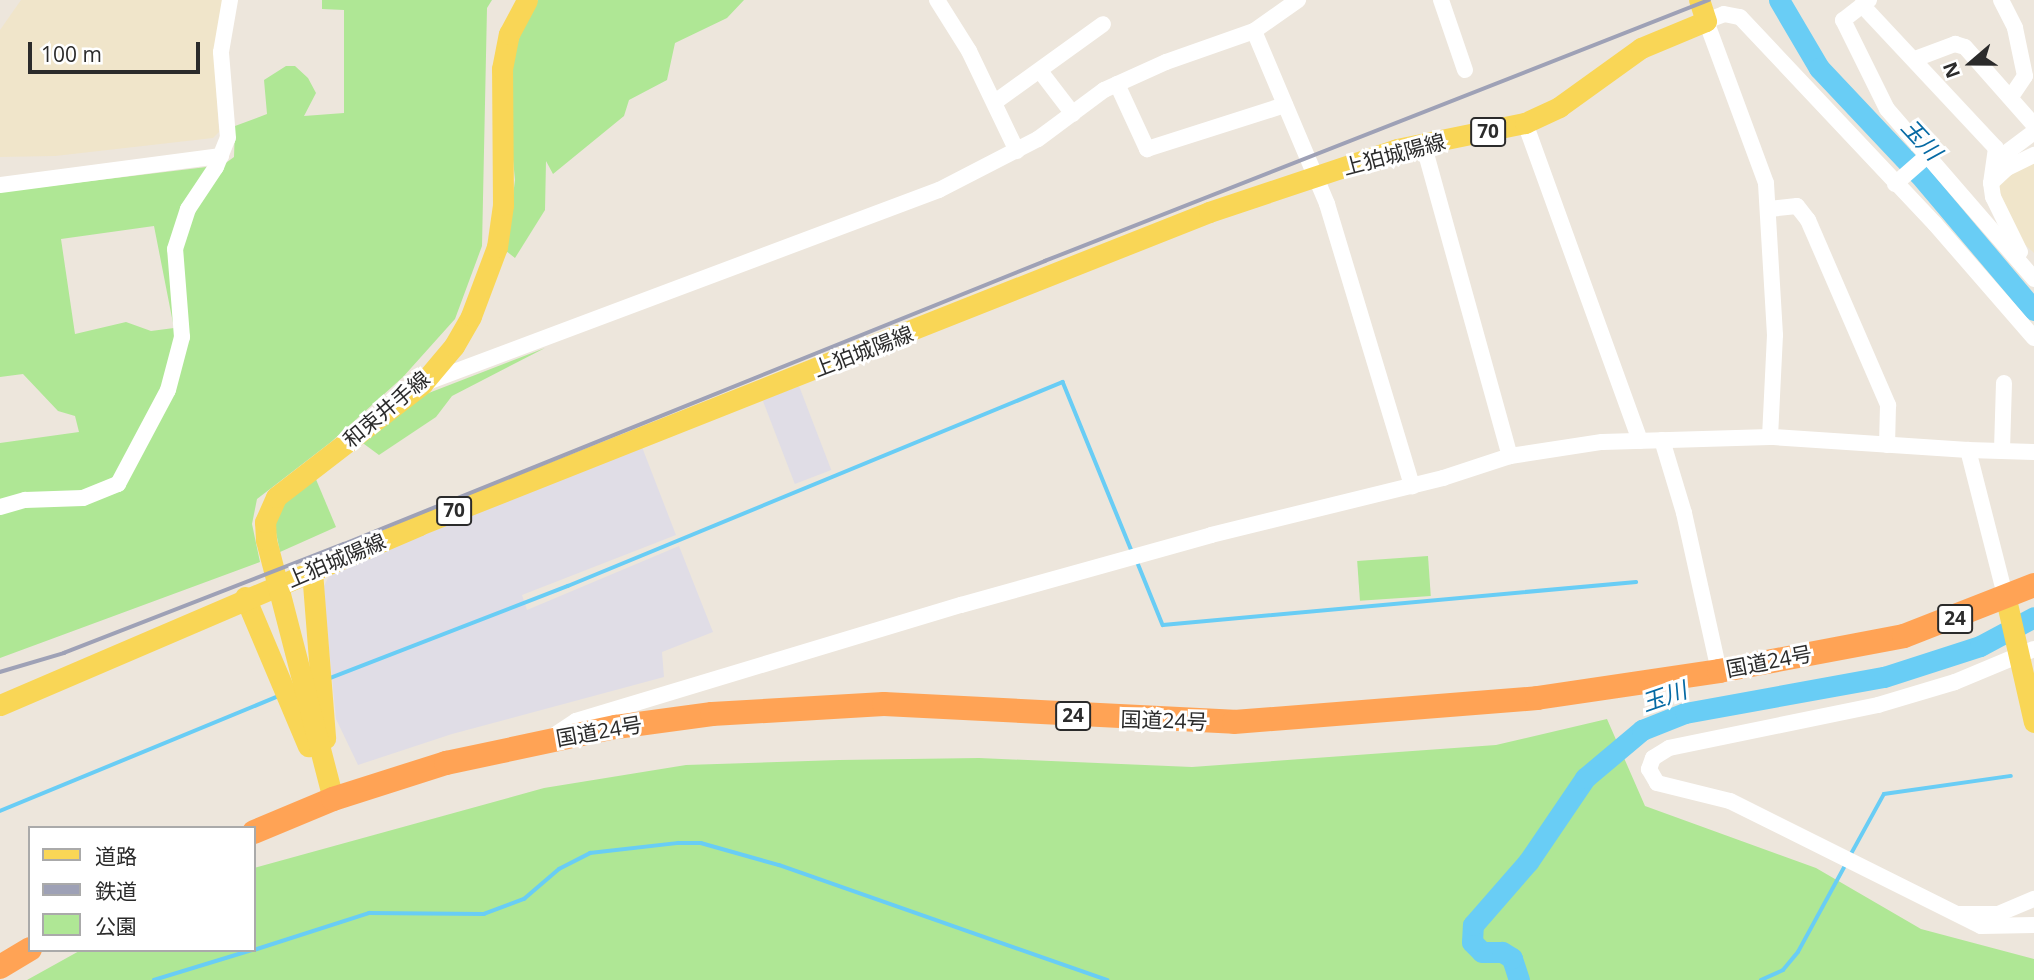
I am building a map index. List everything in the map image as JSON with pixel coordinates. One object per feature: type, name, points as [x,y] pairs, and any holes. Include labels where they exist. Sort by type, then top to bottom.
[{"type":"highway","name":"国道24号","points":[[256,831],[333,799],[446,763],[546,740],[712,714],[884,704],[1234,722],[1537,698],[1719,671],[1903,636],[2006,599],[2034,584]]},
{"type":"highway","points":[[0,967],[28,950]]},
{"type":"main road","name":"和束井手線","points":[[333,799],[321,761],[266,540],[265,522],[276,498],[422,384],[465,326],[497,247],[503,205],[502,69],[509,34],[527,0]]},
{"type":"main road","name":"上狛城陽線","points":[[0,705],[138,649],[245,597],[1197,217],[1423,143],[1525,123],[1559,107],[1641,48],[1703,12]]},
{"type":"main road","points":[[312,571],[326,735],[321,761]]},
{"type":"main road","points":[[245,597],[305,743],[321,761]]},
{"type":"main road","points":[[2006,599],[2022,624],[2034,722]]},
{"type":"street","points":[[0,506],[25,500],[83,498],[118,484],[145,439],[178,362],[181,337],[176,249],[188,209],[221,156],[228,138],[221,52],[230,0]]},
{"type":"street","points":[[937,0],[995,102],[1017,151]]},
{"type":"street","points":[[422,384],[926,195],[1017,151],[1117,84],[1254,31],[1298,0]]},
{"type":"street","points":[[1441,0],[1465,70]]},
{"type":"street","points":[[2001,0],[2015,28],[2025,76],[2011,97]]},
{"type":"street","points":[[2020,261],[2020,253],[1993,197],[1991,183],[1998,159],[1996,148],[1866,3],[1843,20],[1887,109],[2034,279]]},
{"type":"street","points":[[1770,437],[1775,335],[1769,209],[1757,153],[1703,12],[1740,18],[2034,338]]},
{"type":"street","points":[[995,102],[1103,24]]},
{"type":"street","points":[[1254,31],[1316,177],[1352,279],[1412,486]]},
{"type":"street","points":[[1915,59],[1961,44],[2034,125]]},
{"type":"street","points":[[1040,71],[1073,114]]},
{"type":"street","points":[[1117,84],[1147,149],[1285,105]]},
{"type":"street","points":[[1525,123],[1640,441]]},
{"type":"street","points":[[1998,159],[2034,132]]},
{"type":"street","points":[[1423,143],[1510,456]]},
{"type":"street","points":[[1895,184],[1928,155]]},
{"type":"street","points":[[1991,183],[2007,168],[2034,155]]},
{"type":"street","points":[[0,185],[221,156]]},
{"type":"street","points":[[1769,209],[1797,206],[1808,220],[1888,405],[1887,445]]},
{"type":"street","points":[[2002,450],[2004,383]]},
{"type":"street","points":[[546,740],[576,721],[1135,558],[1412,486],[1510,456],[1640,441],[1770,437],[2034,452]]},
{"type":"street","points":[[1662,440],[1684,513],[1719,671]]},
{"type":"street","points":[[1968,450],[2006,599]]},
{"type":"street","points":[[2027,653],[1878,705],[1669,748],[1649,765],[1657,783],[1730,801],[1956,915],[1989,928],[2034,925]]},
{"type":"street","points":[[1956,915],[1966,911],[1998,914],[2034,899]]},
{"type":"shaded area","points":[[21,0],[223,0],[214,53],[219,132],[213,138],[55,156],[0,157],[0,30]]},
{"type":"shaded area","points":[[2034,159],[2034,253],[2017,237],[1996,192],[1999,181]]},
{"type":"shaded area","points":[[799,386],[831,470],[795,484],[763,400]]},
{"type":"shaded area","points":[[642,447],[676,535],[522,595],[527,610],[679,546],[713,632],[662,652],[664,677],[452,734],[358,765],[336,719],[323,588],[331,572]]},
{"type":"green space","points":[[322,0],[492,0],[487,8],[482,246],[455,319],[403,377],[331,442],[257,499],[252,524],[260,562],[0,658],[0,443],[79,432],[75,416],[58,411],[23,374],[0,377],[0,192],[223,165],[234,157],[235,126],[267,114],[264,80],[286,66],[295,66],[308,78],[316,93],[304,116],[344,113],[344,10],[322,9]],"holes":[[[154,226],[174,328],[151,331],[126,322],[75,334],[61,239]]]},
{"type":"green space","points":[[538,0],[744,0],[727,18],[675,43],[667,80],[629,100],[624,116],[553,174],[546,161],[545,210],[515,258],[506,251],[515,180],[508,109],[511,62],[527,15]]},
{"type":"green space","points":[[545,348],[452,396],[436,417],[379,455],[360,441],[421,396]]},
{"type":"green space","points":[[315,477],[336,527],[280,552],[273,518],[276,510]]},
{"type":"green space","points":[[1428,556],[1431,596],[1360,601],[1357,561]]},
{"type":"green space","points":[[1607,719],[1645,806],[1816,868],[1921,929],[2034,959],[2034,980],[27,980],[77,952],[256,952],[256,867],[544,788],[686,765],[979,758],[1192,767],[1496,745]]},
{"type":"waterway","name":"玉川","points":[[1779,0],[1819,68],[1919,174],[2034,310]]},
{"type":"waterway","points":[[328,679],[568,586],[1063,382],[1132,551]]},
{"type":"waterway","points":[[1137,561],[1163,625],[1636,582]]},
{"type":"waterway","name":"玉川","points":[[1519,980],[1512,958],[1502,952],[1482,952],[1472,942],[1473,925],[1528,862],[1585,778],[1642,730],[1685,713],[1884,677],[1980,646],[2034,617]]},
{"type":"waterway","points":[[0,811],[279,696]]},
{"type":"waterway","points":[[1851,854],[1884,794],[2011,776]]},
{"type":"waterway","points":[[256,949],[369,913],[484,914],[524,899],[559,869],[590,853],[701,843],[779,865],[1107,980]]},
{"type":"waterway","points":[[1761,980],[1783,970],[1798,952],[1846,864]]},
{"type":"waterway","points":[[154,980],[245,952]]},
{"type":"railway","points":[[0,672],[64,653],[344,544],[1045,261],[1709,0]]}]
